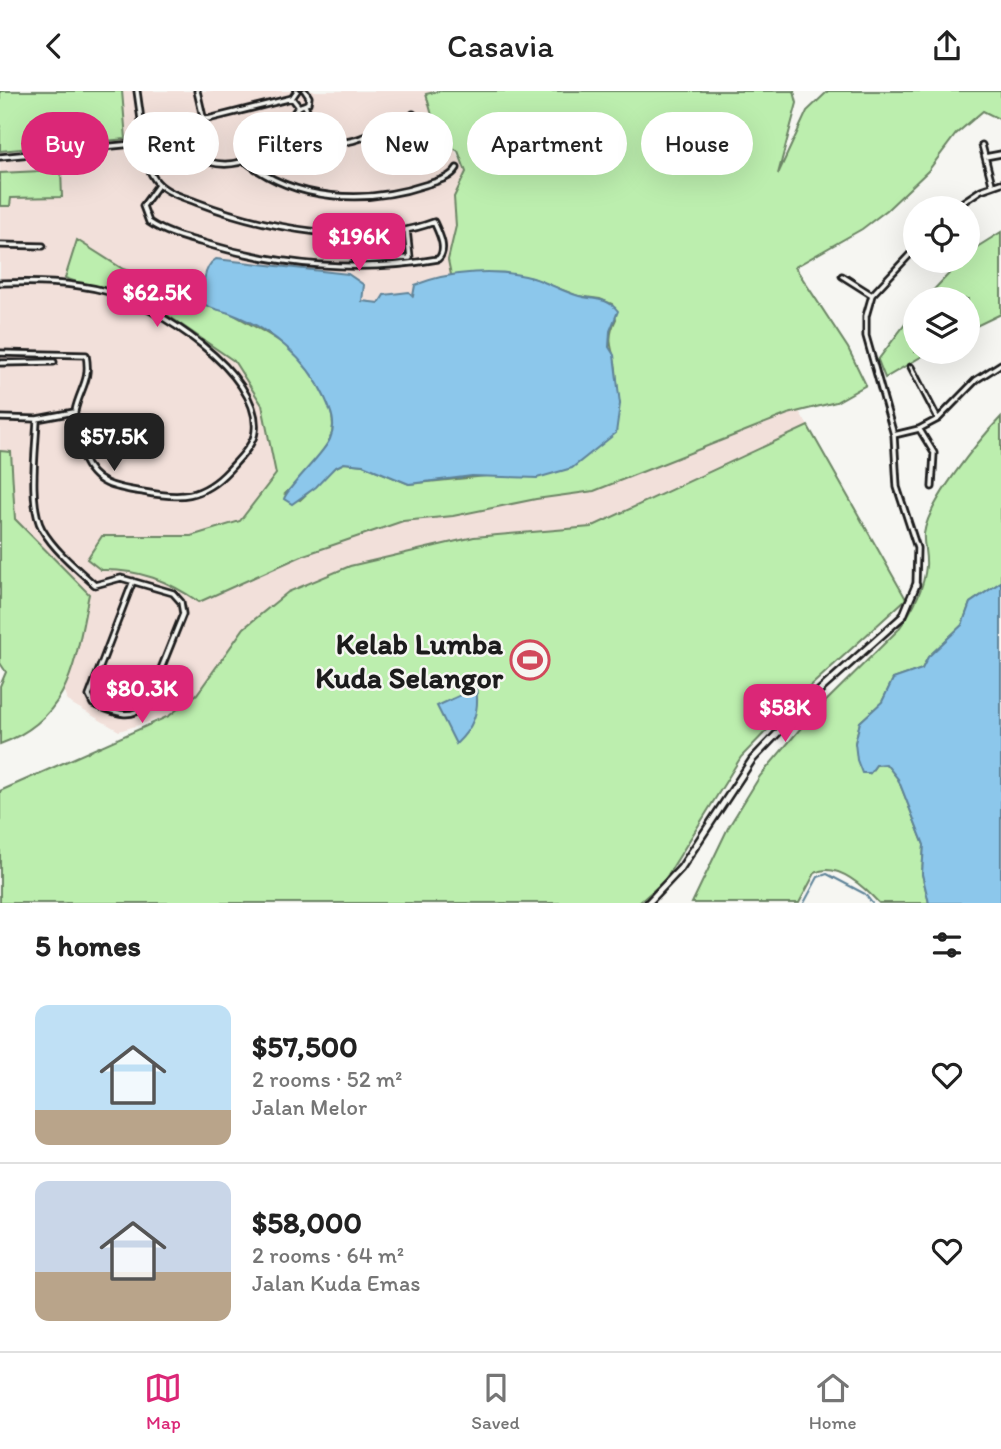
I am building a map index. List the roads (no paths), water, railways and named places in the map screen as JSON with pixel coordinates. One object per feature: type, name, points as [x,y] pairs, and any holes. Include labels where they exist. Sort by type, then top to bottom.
[{"type":"street","points":[[137,91],[140,112]]},
{"type":"street","points":[[197,91],[203,117],[208,119],[292,99],[297,91]]},
{"type":"street","points":[[296,112],[309,100],[306,91]]},
{"type":"street","points":[[292,99],[299,107]]},
{"type":"street","points":[[305,106],[313,121],[330,138],[346,143],[361,140]]},
{"type":"street","points":[[0,157],[123,145]]},
{"type":"street","points":[[982,145],[992,185]]},
{"type":"street","points":[[985,157],[1001,154]]},
{"type":"street","points":[[264,175],[272,181],[291,187],[345,197],[366,197],[413,189],[452,176],[457,168]]},
{"type":"street","points":[[154,175],[159,184],[169,191],[211,208],[290,229],[355,233],[407,230],[434,222],[443,251],[442,256],[406,264],[349,266],[257,258],[182,237],[149,222],[143,205],[159,184]]},
{"type":"street","points":[[974,196],[1001,183]]},
{"type":"street","points":[[355,233],[355,261],[410,258],[407,230]]},
{"type":"street","points":[[0,245],[43,246]]},
{"type":"street","points":[[648,903],[681,868],[751,760],[810,699],[903,616],[916,585],[917,548],[897,487],[894,435],[866,336],[866,316],[872,295],[903,262]]},
{"type":"street","points":[[842,276],[872,295]]},
{"type":"street","points":[[0,283],[74,284],[108,292],[159,315],[197,342],[242,383],[255,411],[255,434],[241,458],[214,486],[190,495],[168,497],[119,488],[96,479],[84,459],[76,434],[75,412],[89,371],[86,355],[0,353]]},
{"type":"street","points":[[0,363],[54,362]]},
{"type":"street","points":[[894,435],[919,429],[938,419],[976,380],[1001,364]]},
{"type":"street","points":[[911,367],[938,419]]},
{"type":"street","points":[[0,418],[37,419],[75,412]]},
{"type":"street","points":[[37,419],[36,510],[42,529],[68,560],[95,585],[121,578],[133,581],[173,593],[181,602],[183,614],[146,706],[136,714],[124,715],[93,704],[89,696],[133,581]]},
{"type":"street","points":[[919,429],[934,453],[932,487]]},
{"type":"water","points":[[216,259],[348,274],[364,285],[362,301],[379,303],[384,295],[409,292],[413,296],[415,285],[429,280],[458,274],[490,272],[533,278],[573,294],[605,301],[618,311],[610,331],[609,347],[614,355],[620,404],[616,433],[572,468],[537,478],[472,476],[409,484],[363,465],[344,463],[334,468],[316,487],[292,504],[284,499],[330,439],[333,428],[331,413],[308,370],[286,347],[244,319],[204,304],[206,273]]},
{"type":"water","points":[[1001,582],[1001,903],[929,903],[922,874],[924,845],[898,779],[886,764],[876,765],[870,773],[862,773],[855,743],[860,722],[882,702],[893,679],[922,669],[928,657],[962,625],[970,603]]},
{"type":"water","points":[[476,688],[474,719],[456,744],[437,706]]},
{"type":"waterway","points":[[804,903],[818,877],[827,874],[865,894],[872,903]]},
{"type":"place","name":"Kelab Lumba Kuda Selangor","points":[[530,660]]}]
